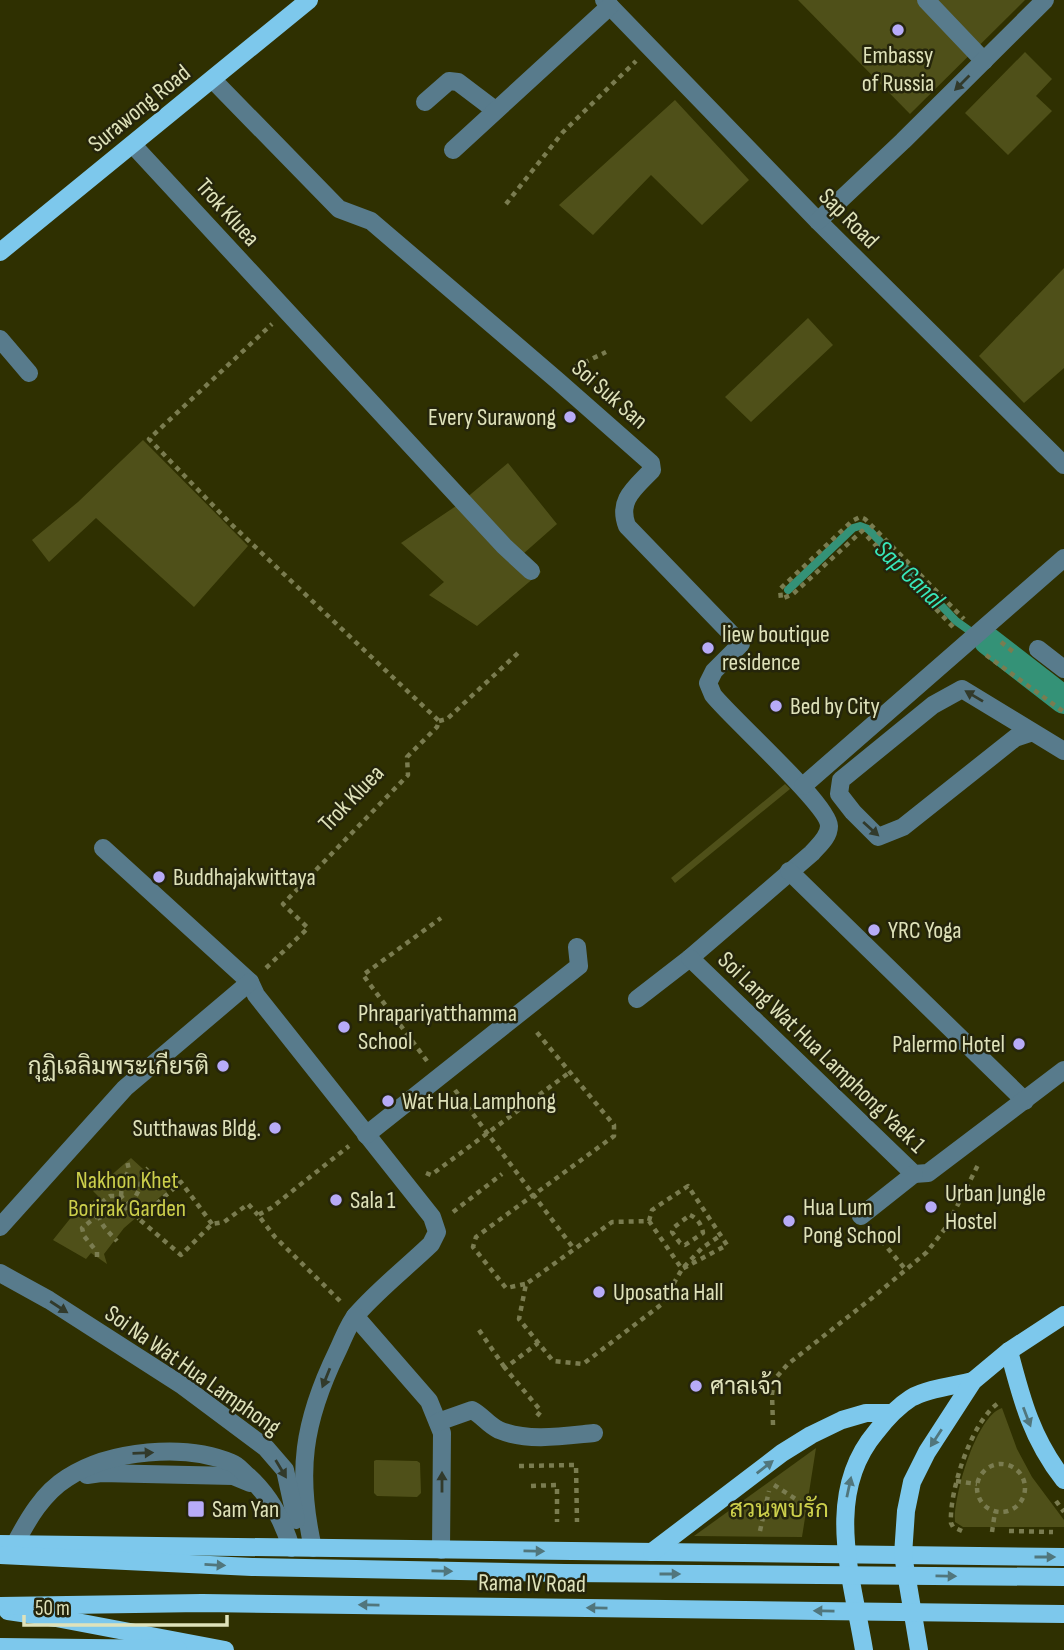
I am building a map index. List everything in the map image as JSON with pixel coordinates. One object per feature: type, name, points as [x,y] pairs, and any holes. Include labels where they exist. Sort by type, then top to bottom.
[{"type":"main road","name":"Surawong Road","points":[[0,252],[309,0]]},
{"type":"main road","points":[[919,1650],[903,1555],[906,1511],[912,1482],[927,1452],[973,1381],[1009,1352],[1064,1315]]},
{"type":"main road","points":[[1009,1352],[1023,1408],[1034,1436],[1064,1480]]},
{"type":"main road","points":[[864,1650],[848,1555],[845,1511],[847,1489],[853,1469],[869,1439],[891,1413],[912,1397],[973,1381]]},
{"type":"main road","points":[[652,1552],[782,1453],[811,1435],[842,1420],[866,1413],[891,1413]]},
{"type":"main road","name":"Rama IV Road","points":[[8,1544],[1064,1556]]},
{"type":"main road","name":"Rama IV Road","points":[[0,1557],[224,1547]]},
{"type":"main road","name":"Rama IV Road","points":[[0,1557],[252,1567],[565,1573],[1064,1577]]},
{"type":"main road","name":"Rama IV Road","points":[[0,1608],[202,1603],[1064,1614]]},
{"type":"main road","name":"Rama IV Road","points":[[0,1608],[224,1650]]},
{"type":"main road","name":"Rama IV Road","points":[[0,1647],[224,1650]]},
{"type":"street","points":[[926,0],[984,61]]},
{"type":"street","points":[[818,221],[857,186],[1045,0]]},
{"type":"street","points":[[453,150],[607,3]]},
{"type":"street","name":"Sap Road","points":[[607,3],[818,221],[1064,466]]},
{"type":"street","name":"Soi Suk San","points":[[213,80],[339,209],[371,221],[651,463],[652,470],[624,504],[622,513],[627,526],[741,644],[714,671],[708,683],[720,704],[803,786],[829,821],[830,829],[825,839],[812,853],[690,958],[637,999]]},
{"type":"street","points":[[425,102],[449,81],[458,82],[495,110]]},
{"type":"street","name":"Trok Kluea","points":[[133,145],[504,546],[531,570]]},
{"type":"street","points":[[0,339],[29,373]]},
{"type":"street","points":[[803,786],[1064,558]]},
{"type":"street","points":[[1038,649],[1064,669]]},
{"type":"street","points":[[1033,732],[1014,738],[903,827],[878,837],[839,794],[841,780],[933,705],[962,689],[1033,732],[1064,751]]},
{"type":"street","points":[[103,848],[250,982],[256,995],[432,1217],[437,1232],[431,1244],[355,1316],[330,1367],[311,1414],[303,1475],[306,1514],[302,1548]]},
{"type":"street","points":[[789,871],[1025,1101]]},
{"type":"street","points":[[366,1135],[579,966],[577,947]]},
{"type":"street","name":"Soi Lang Wat Hua Lamphong Yaek 1","points":[[690,958],[914,1174],[928,1173],[1064,1070]]},
{"type":"street","points":[[0,1227],[125,1088],[250,982]]},
{"type":"street","points":[[862,1216],[914,1174]]},
{"type":"street","name":"Soi Na Wat Hua Lamphong","points":[[0,1273],[49,1300],[174,1381],[266,1448],[285,1469],[302,1548]]},
{"type":"street","points":[[355,1316],[429,1401],[438,1422],[442,1433],[441,1550]]},
{"type":"street","points":[[438,1422],[472,1410],[500,1431],[541,1438],[594,1433]]},
{"type":"street","points":[[8,1544],[33,1509],[66,1478],[130,1454],[194,1452],[234,1464],[259,1486],[286,1530],[302,1548]]},
{"type":"path","points":[[506,204],[564,132],[639,58]]},
{"type":"path","points":[[286,312],[236,355],[149,439],[232,524],[439,721],[447,719],[518,653]]},
{"type":"path","points":[[558,381],[577,366],[606,352]]},
{"type":"path","points":[[984,629],[969,623],[956,613],[865,519],[860,517],[852,521],[780,589],[781,599],[793,594],[862,531],[968,643],[1064,712]]},
{"type":"path","name":"Trok Kluea","points":[[250,982],[308,928],[283,904],[408,775],[407,757],[437,727],[439,721]]},
{"type":"path","points":[[441,918],[363,975],[574,1249]]},
{"type":"path","points":[[520,1012],[614,1125],[614,1136],[476,1237],[472,1247],[506,1288],[526,1284],[612,1222],[649,1221]]},
{"type":"path","points":[[416,1171],[431,1174],[570,1072]]},
{"type":"path","points":[[258,1215],[271,1208],[366,1135]]},
{"type":"path","points":[[773,1425],[774,1380],[788,1364],[927,1252],[947,1226],[984,1155]]},
{"type":"path","points":[[127,1161],[129,1170],[122,1183],[121,1196],[139,1219],[181,1255],[212,1224],[224,1222],[248,1203],[275,1237],[355,1316]]},
{"type":"path","points":[[97,1257],[97,1252],[84,1236],[82,1228],[97,1216],[130,1207],[140,1188],[142,1174],[148,1168]]},
{"type":"path","points":[[435,1225],[502,1174]]},
{"type":"path","points":[[139,1219],[181,1182],[212,1224]]},
{"type":"path","points":[[688,1186],[727,1245],[682,1269],[649,1221],[652,1210],[688,1186]]},
{"type":"path","points":[[117,1241],[101,1224],[95,1203],[110,1196],[121,1196]]},
{"type":"path","points":[[690,1215],[695,1217],[703,1233],[695,1239],[685,1245],[680,1243],[672,1232],[673,1228],[690,1215]]},
{"type":"path","points":[[862,1216],[906,1270]]},
{"type":"path","points":[[526,1284],[519,1319],[552,1361],[583,1364],[662,1304],[682,1269],[702,1248],[721,1235]]},
{"type":"path","points":[[695,1239],[702,1248]]},
{"type":"path","points":[[478,1330],[541,1411]]},
{"type":"path","points":[[505,1368],[538,1343]]},
{"type":"path","points":[[970,1531],[959,1531],[951,1523],[963,1459],[984,1417],[1002,1401],[1007,1406]]},
{"type":"path","points":[[519,1466],[576,1465],[577,1522]]},
{"type":"path","points":[[993,1465],[1008,1465],[1021,1474],[1026,1488],[1021,1502],[1008,1512],[995,1512],[985,1507],[980,1500],[977,1484],[986,1470],[993,1465]]},
{"type":"path","points":[[1021,1474],[1028,1469]]},
{"type":"path","points":[[957,1481],[977,1484]]},
{"type":"path","points":[[760,1531],[770,1483],[814,1511]]},
{"type":"path","points":[[531,1486],[557,1485],[557,1522]]},
{"type":"path","points":[[1049,1492],[1064,1512]]},
{"type":"path","points":[[981,1531],[992,1532],[995,1512]]},
{"type":"path","points":[[1006,1531],[1064,1532]]},
{"type":"green space","points":[[798,0],[1025,0],[910,114]]},
{"type":"green space","points":[[1025,52],[1052,79],[1036,96],[1052,111],[1008,155],[965,113]]},
{"type":"green space","points":[[675,100],[749,180],[702,225],[651,175],[593,235],[559,205]]},
{"type":"green space","points":[[1064,268],[1064,368],[1024,403],[979,356]]},
{"type":"green space","points":[[808,318],[833,345],[751,422],[725,397]]},
{"type":"green space","points":[[143,440],[248,546],[194,607],[96,518],[49,562],[32,540],[78,502]]},
{"type":"green space","points":[[508,463],[557,524],[523,554],[541,572],[477,626],[429,595],[444,582],[401,543],[459,504]]},
{"type":"green space","points":[[785,784],[790,789],[675,883],[671,878]]},
{"type":"green space","name":"Nakhon Khet Borirak Garden","points":[[131,1158],[167,1191],[124,1228],[104,1254],[107,1264],[91,1253],[86,1259],[53,1240],[81,1205],[87,1208],[98,1196],[93,1191]]},
{"type":"green space","points":[[1002,1408],[1017,1449],[1032,1477],[1064,1520],[1064,1527],[963,1527],[955,1522],[962,1477],[975,1441],[992,1414]]},
{"type":"green space","name":"สวนพบรัก","points":[[816,1448],[802,1537],[694,1536]]},
{"type":"green space","points":[[376,1460],[420,1463],[421,1493],[417,1497],[377,1496],[374,1493]]},
{"type":"waterway","name":"Sap Canal","points":[[788,590],[853,528],[860,526],[868,529],[956,621],[970,631]]},
{"type":"waterway","name":"Sap Canal","points":[[988,641],[1064,700]]},
{"type":"place","name":"Embassy of Russia","points":[[898,30]]},
{"type":"place","name":"Every Surawong","points":[[570,417]]},
{"type":"place","name":"liew boutique residence","points":[[708,648]]},
{"type":"place","name":"Bed by City","points":[[776,706]]},
{"type":"place","name":"Buddhajakwittaya","points":[[159,877]]},
{"type":"place","name":"YRC Yoga","points":[[874,930]]},
{"type":"place","name":"Phrapariyatthamma School","points":[[344,1027]]},
{"type":"place","name":"Palermo Hotel","points":[[1019,1044]]},
{"type":"place","name":"กุฏิเฉลิมพระเกียรติ","points":[[223,1066]]},
{"type":"place","name":"Wat Hua Lamphong","points":[[388,1101]]},
{"type":"place","name":"Sutthawas Bldg.","points":[[275,1128]]},
{"type":"place","name":"Sala 1","points":[[336,1200]]},
{"type":"place","name":"Urban Jungle Hostel","points":[[931,1207]]},
{"type":"place","name":"Hua Lum Pong School","points":[[789,1221]]},
{"type":"place","name":"Uposatha Hall","points":[[599,1292]]},
{"type":"place","name":"ศาลเจ้า","points":[[696,1386]]},
{"type":"place","name":"Sam Yan","points":[[196,1509]]}]
